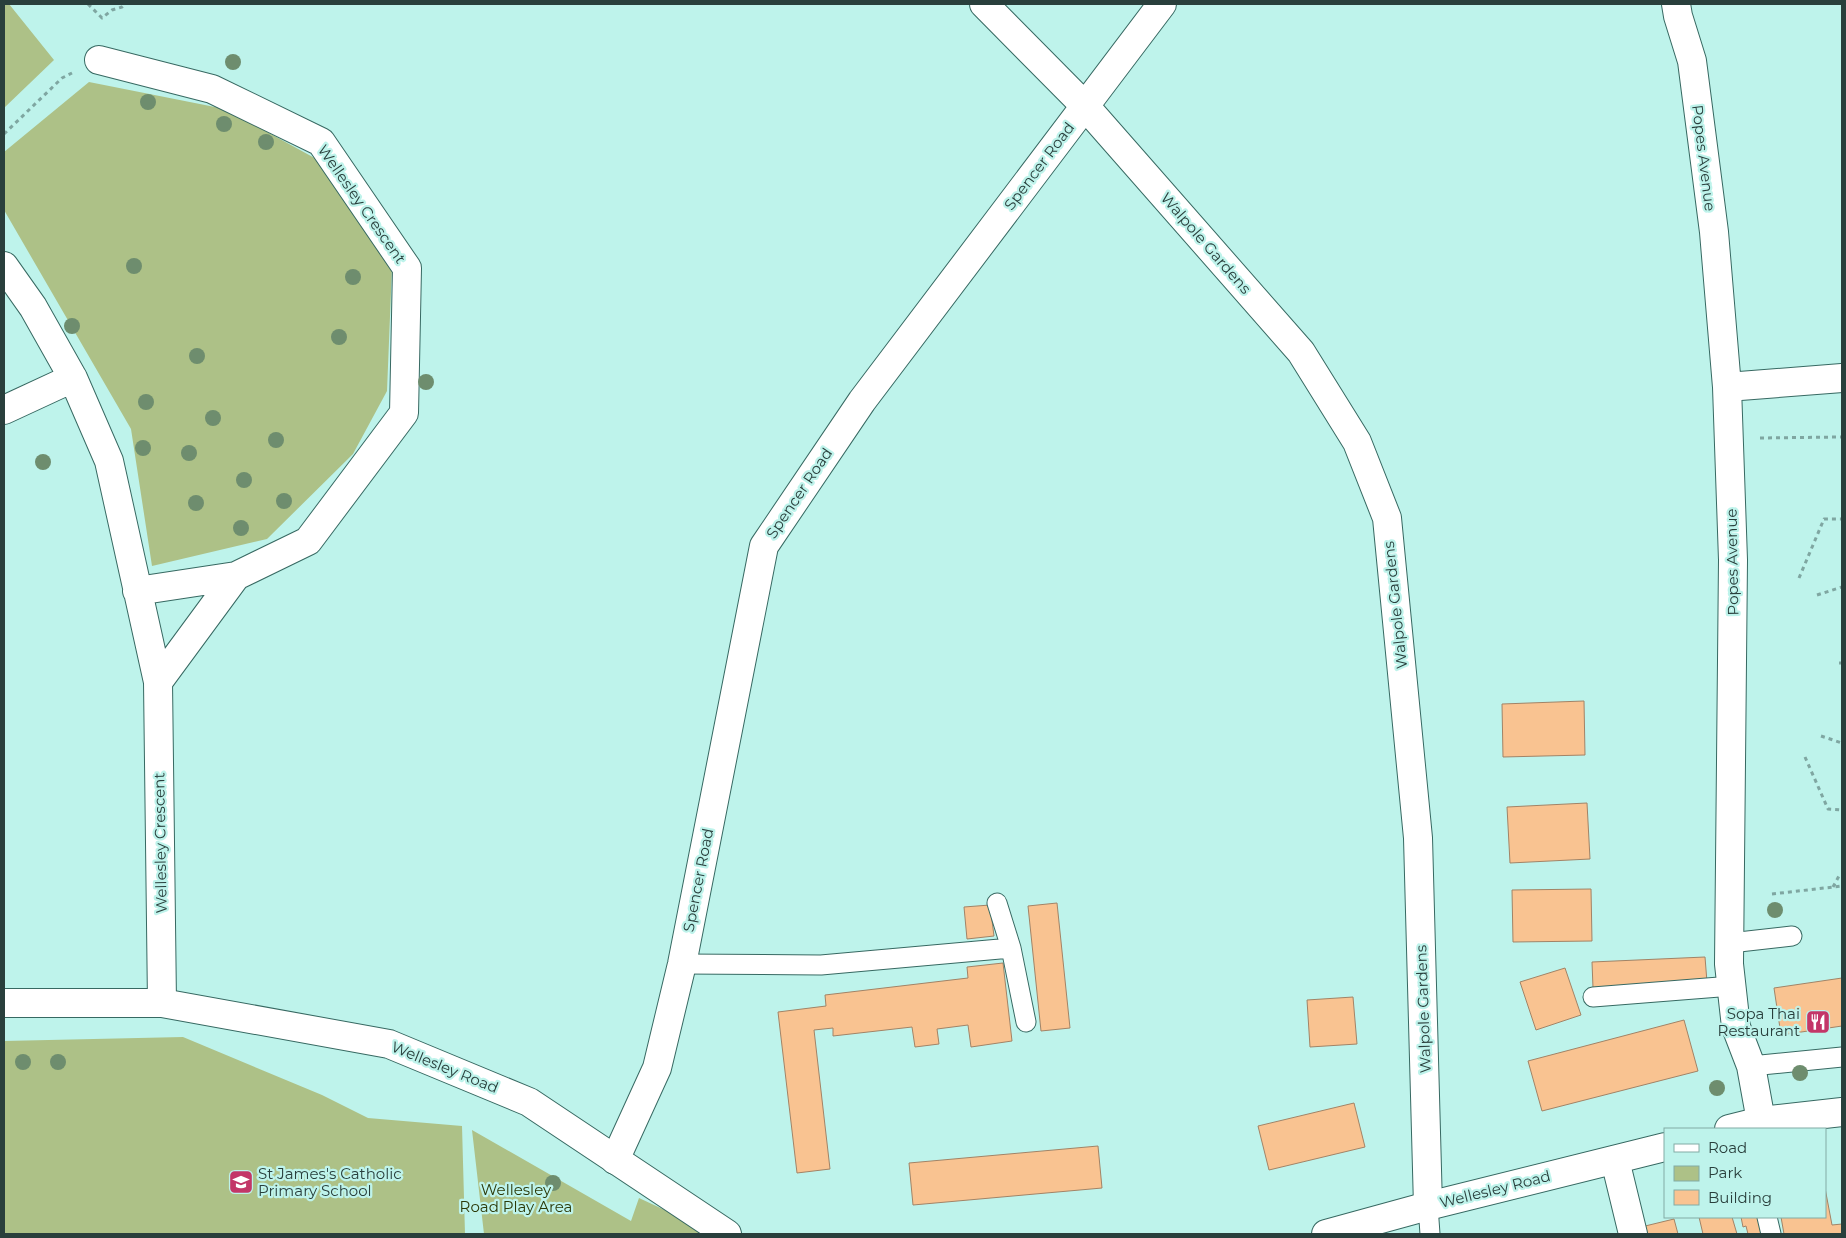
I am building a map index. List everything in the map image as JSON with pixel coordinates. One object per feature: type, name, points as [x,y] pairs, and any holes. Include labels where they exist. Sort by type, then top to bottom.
[{"type":"street","name":"Walpole Gardens","points":[[984,4],[1085,106],[1302,352],[1357,442],[1387,518],[1418,838],[1428,1206]]},
{"type":"street","name":"Spencer Road","points":[[615,1160],[657,1068],[682,964],[764,546],[862,401],[1162,4]]},
{"type":"street","name":"Popes Avenue","points":[[1676,4],[1692,61],[1714,232],[1727,388],[1733,560],[1730,944],[1736,1027],[1751,1066],[1748,1126]]},
{"type":"street","name":"Wellesley Crescent","points":[[99,60],[212,89],[321,142],[407,268],[404,413],[308,541],[236,576],[137,591]]},
{"type":"street","name":"Wellesley Crescent","points":[[4,266],[33,307],[73,378],[109,461],[158,682],[162,1003]]},
{"type":"street","points":[[4,410],[73,378]]},
{"type":"street","points":[[1727,388],[1842,378]]},
{"type":"street","name":"Wellesley Crescent","points":[[158,682],[236,576]]},
{"type":"street","name":"Wellesley Road","points":[[4,1003],[162,1003],[389,1044],[529,1102],[727,1234]]},
{"type":"street","points":[[1748,1126],[1842,1112]]},
{"type":"street","name":"Wellesley Road","points":[[1326,1234],[1664,1146]]},
{"type":"street","points":[[1615,1160],[1633,1234]]},
{"type":"lane","points":[[997,903],[1011,948],[1026,1022]]},
{"type":"lane","points":[[1730,944],[1792,936]]},
{"type":"lane","points":[[682,964],[821,965],[1011,948]]},
{"type":"lane","points":[[1593,997],[1732,986]]},
{"type":"lane","points":[[1751,1066],[1842,1057]]},
{"type":"lane","points":[[1428,1206],[1430,1234]]},
{"type":"lane","points":[[1767,1218],[1770,1234]]},
{"type":"path","points":[[88,4],[102,18],[112,10],[125,4]]},
{"type":"path","points":[[4,134],[62,78],[99,60]]},
{"type":"path","points":[[1729,438],[1842,437]]},
{"type":"path","points":[[1798,578],[1824,519],[1842,519]]},
{"type":"path","points":[[1817,595],[1842,587]]},
{"type":"path","points":[[1821,736],[1842,743]]},
{"type":"path","points":[[1805,757],[1828,810],[1842,810]]},
{"type":"path","points":[[1832,887],[1840,874]]},
{"type":"path","points":[[1772,894],[1842,886]]},
{"type":"green space","points":[[4,4],[9,4],[54,60],[4,108]]},
{"type":"green space","points":[[89,82],[225,109],[320,161],[392,267],[387,391],[353,454],[267,539],[152,566],[131,429],[4,210],[4,152]]},
{"type":"green space","name":"St James's Catholic Primary School","points":[[183,1037],[322,1095],[368,1118],[462,1126],[465,1234],[4,1234],[4,1041]]},
{"type":"green space","name":"Wellesley Road Play Area","points":[[472,1130],[631,1221],[639,1198],[697,1225],[705,1234],[484,1234]]},
{"type":"building","points":[[1584,701],[1585,755],[1503,757],[1502,704]]},
{"type":"building","points":[[1587,803],[1590,859],[1510,863],[1507,807]]},
{"type":"building","points":[[1591,889],[1592,941],[1513,942],[1512,890]]},
{"type":"building","points":[[1057,903],[1070,1028],[1041,1031],[1028,906]]},
{"type":"building","points":[[990,905],[994,936],[967,939],[964,907]]},
{"type":"building","points":[[1705,957],[1707,982],[1593,988],[1592,962]]},
{"type":"building","points":[[1003,963],[1012,1041],[971,1047],[968,1025],[937,1029],[939,1044],[915,1047],[912,1027],[833,1036],[833,1028],[814,1030],[830,1169],[797,1173],[778,1012],[826,1006],[825,995],[968,978],[967,967]]},
{"type":"building","points":[[1565,968],[1581,1015],[1536,1030],[1520,982]]},
{"type":"building","points":[[1842,978],[1842,1026],[1781,1035],[1774,988]]},
{"type":"building","points":[[1353,997],[1357,1044],[1310,1047],[1307,1000]]},
{"type":"building","points":[[1684,1020],[1698,1071],[1542,1111],[1528,1061]]},
{"type":"building","points":[[1354,1103],[1365,1147],[1269,1170],[1258,1126]]},
{"type":"building","points":[[1098,1146],[1102,1188],[913,1205],[909,1163]]},
{"type":"building","points":[[1826,1193],[1832,1225],[1842,1224],[1842,1234],[1784,1234],[1781,1218],[1826,1218]]},
{"type":"building","points":[[1699,1218],[1732,1218],[1737,1234],[1703,1234]]},
{"type":"building","points":[[1741,1218],[1761,1218],[1765,1234],[1748,1234],[1746,1226],[1743,1227]]},
{"type":"building","points":[[1674,1219],[1678,1234],[1643,1234],[1641,1227]]},
{"type":"place","name":"Sopa Thai Restaurant","points":[[1818,1022]]},
{"type":"place","name":"St James's Catholic Primary School","points":[[241,1182]]}]
